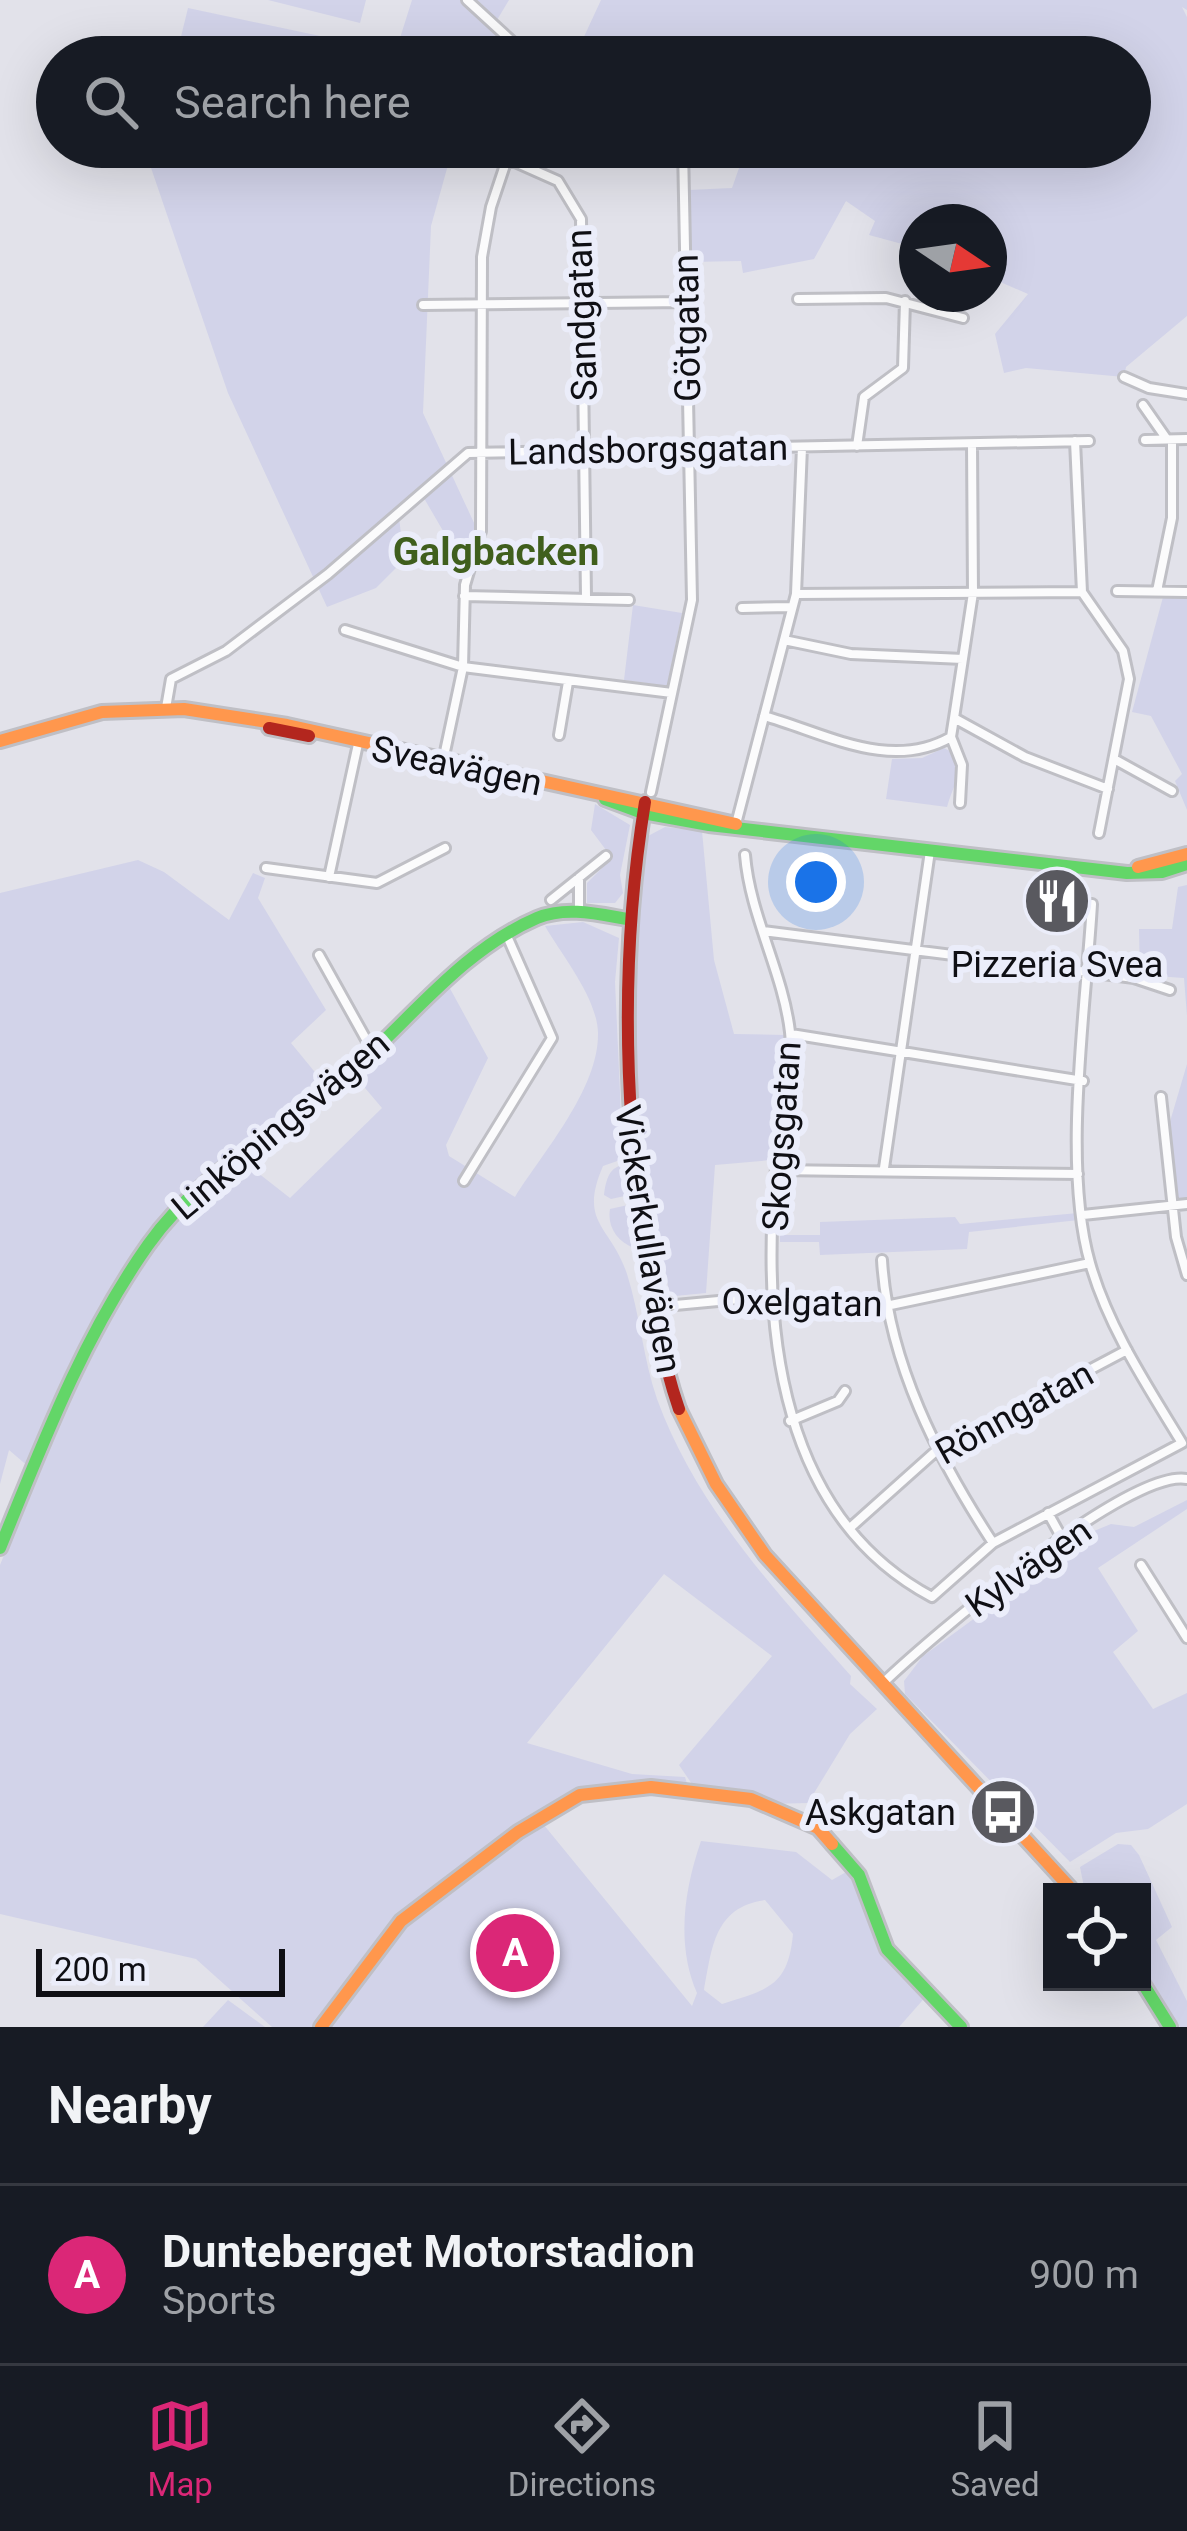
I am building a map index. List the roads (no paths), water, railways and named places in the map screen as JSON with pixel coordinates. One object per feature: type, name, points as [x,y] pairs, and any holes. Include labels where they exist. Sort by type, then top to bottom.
[{"type":"main road","name":"Sveavägen","points":[[0,741],[84,715],[166,708],[254,721],[736,824],[1145,874],[1187,864]]},
{"type":"main road","name":"Vickerkullavägen","points":[[646,802],[627,919],[623,1082],[654,1307],[678,1405],[726,1503],[765,1556],[1066,1883]]},
{"type":"main road","name":"Sveavägen","points":[[1095,868],[1161,865],[1187,854]]},
{"type":"main road","name":"Linköpingsvägen","points":[[0,1549],[106,1318],[159,1230],[208,1179],[372,1050],[431,993],[507,936],[545,914],[579,911],[627,919]]},
{"type":"main road","points":[[321,2027],[390,1932],[499,1846],[580,1795],[650,1787],[755,1799],[818,1828],[862,1881],[887,1948],[961,2027]]},
{"type":"main road","points":[[1148,1991],[1170,2027]]},
{"type":"street","points":[[467,0],[506,36]]},
{"type":"street","points":[[442,762],[463,667],[464,596],[481,531],[479,304],[484,238],[504,168]]},
{"type":"street","name":"Sandgatan","points":[[528,168],[558,182],[575,203],[580,219],[586,596]]},
{"type":"street","name":"Götgatan","points":[[646,802],[692,609],[683,168]]},
{"type":"street","points":[[798,299],[899,301]]},
{"type":"street","points":[[423,305],[685,302]]},
{"type":"street","points":[[856,446],[864,398],[903,368],[905,312]]},
{"type":"street","points":[[943,312],[963,318]]},
{"type":"street","points":[[1124,376],[1149,388],[1187,394]]},
{"type":"street","points":[[1143,405],[1169,440],[1172,518],[1157,591]]},
{"type":"street","points":[[1145,440],[1187,439]]},
{"type":"street","points":[[1075,441],[1082,592],[1123,651],[1129,679],[1099,833]]},
{"type":"street","name":"Landsborgsgatan","points":[[166,708],[171,679],[226,651],[328,574],[458,458],[481,450],[1089,441]]},
{"type":"street","points":[[960,803],[962,765],[951,737],[973,593],[973,444]]},
{"type":"street","points":[[736,824],[796,594],[802,447]]},
{"type":"street","points":[[1117,591],[1187,592]]},
{"type":"street","points":[[796,594],[1082,592]]},
{"type":"street","points":[[464,596],[629,600]]},
{"type":"street","points":[[742,608],[792,608]]},
{"type":"street","points":[[345,629],[463,667],[672,693]]},
{"type":"street","points":[[784,640],[851,654],[963,659]]},
{"type":"street","points":[[559,735],[568,682]]},
{"type":"street","points":[[764,716],[892,753],[924,751],[951,737]]},
{"type":"street","points":[[954,718],[1025,757],[1108,789]]},
{"type":"street","points":[[329,877],[358,744]]},
{"type":"street","points":[[1114,759],[1172,791]]},
{"type":"street","points":[[266,868],[383,881],[445,848]]},
{"type":"street","points":[[884,1168],[930,849]]},
{"type":"street","name":"Skogsgatan","points":[[745,855],[791,1034],[776,1170],[772,1296],[776,1361],[790,1421],[816,1478],[851,1527],[904,1578],[932,1597],[993,1543]]},
{"type":"street","points":[[551,900],[606,856]]},
{"type":"street","points":[[579,878],[579,911]]},
{"type":"street","points":[[882,1260],[886,1306],[936,1450],[993,1543],[1182,1443],[1127,1350],[1090,1263],[1078,1174],[1092,904]]},
{"type":"street","points":[[762,931],[1156,982],[1170,990]]},
{"type":"street","points":[[464,1181],[552,1038],[507,936]]},
{"type":"street","points":[[319,955],[372,1050]]},
{"type":"street","points":[[791,1034],[1082,1081]]},
{"type":"street","points":[[1162,1096],[1172,1206],[1187,1275]]},
{"type":"street","points":[[776,1170],[1078,1174]]},
{"type":"street","points":[[1083,1215],[1187,1204]]},
{"type":"street","name":"Oxelgatan","points":[[654,1307],[772,1296],[886,1306],[1090,1263]]},
{"type":"street","name":"Rönngatan","points":[[851,1527],[936,1450],[1127,1350]]},
{"type":"street","points":[[790,1421],[838,1401],[845,1390]]},
{"type":"street","name":"Kylvägen","points":[[883,1683],[979,1599],[1064,1540],[1153,1481],[1187,1479]]},
{"type":"street","points":[[1048,1513],[1064,1540]]},
{"type":"street","points":[[1141,1565],[1187,1638]]},
{"type":"place","name":"Pizzeria Svea","points":[[1057,901]]},
{"type":"place","name":"Askgatan","points":[[1003,1812]]},
{"type":"place","name":"Dunteberget Motorstadion","points":[[515,1953]]},
{"type":"district","name":"Galgbacken","points":[[496,551]]}]
